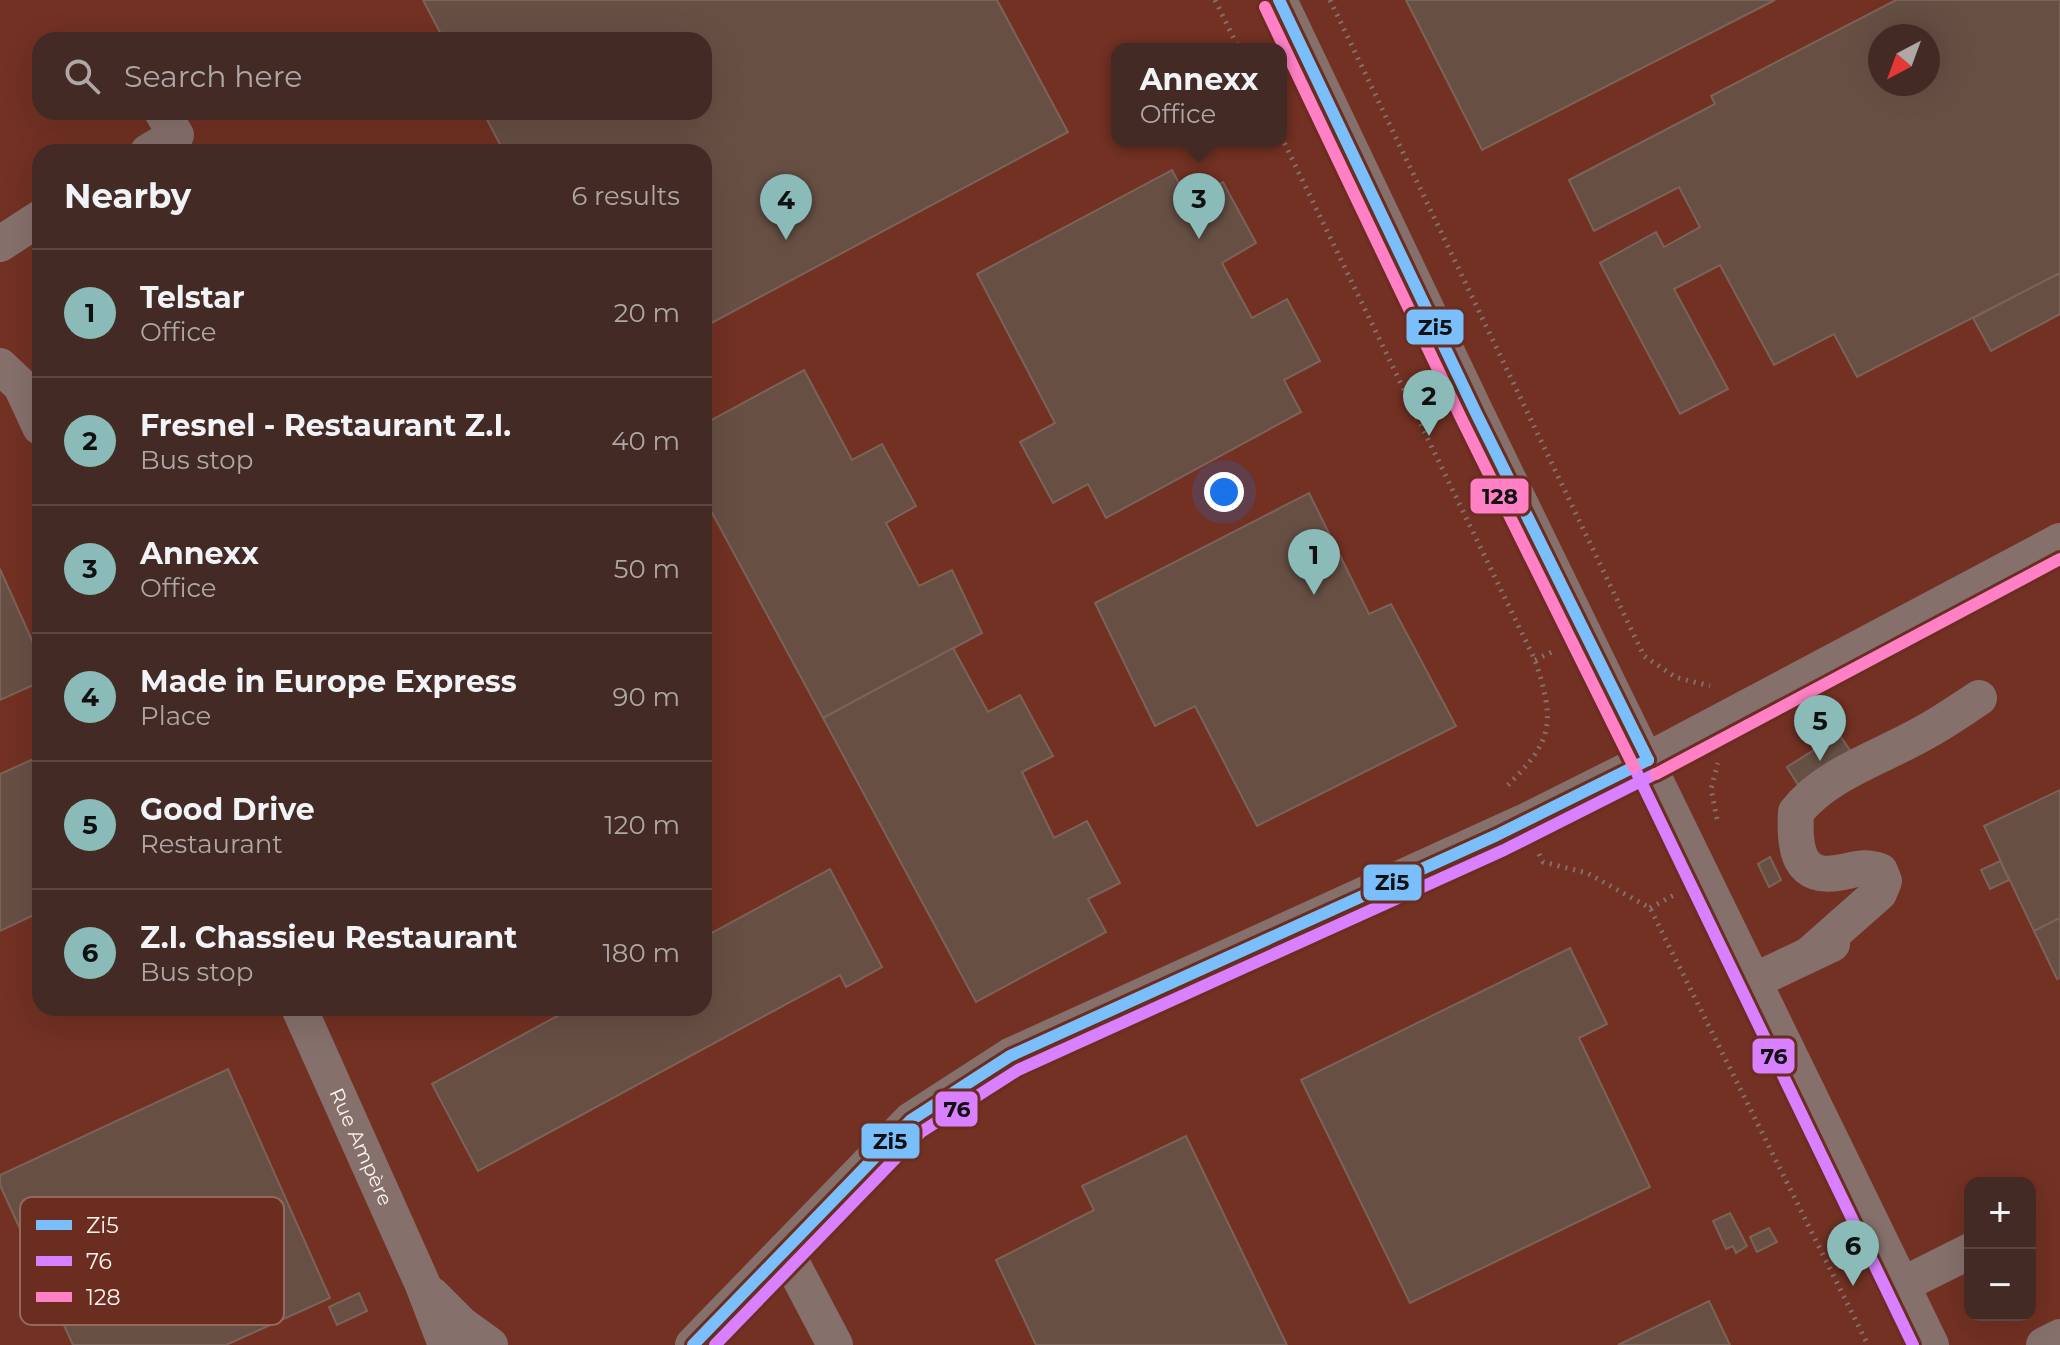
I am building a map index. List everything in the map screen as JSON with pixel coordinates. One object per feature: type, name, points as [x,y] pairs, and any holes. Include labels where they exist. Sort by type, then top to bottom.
[{"type":"street","points":[[1279,0],[1476,413],[1931,1345]]},
{"type":"street","points":[[161,144],[176,135],[167,120]]},
{"type":"street","points":[[0,244],[32,223]]},
{"type":"street","points":[[0,366],[21,386],[32,410]]},
{"type":"street","points":[[693,1345],[911,1120],[1010,1056],[1524,822],[1648,760],[2060,541]]},
{"type":"street","points":[[1810,954],[1879,893],[1884,881],[1880,871],[1865,866],[1822,874],[1809,870],[1799,856],[1795,842],[1796,812],[1804,801],[1826,785],[1927,731],[1979,698]]},
{"type":"street","points":[[1754,981],[1869,925]]},
{"type":"street","name":"Rue Ampère","points":[[303,1016],[423,1285],[446,1345]]},
{"type":"street","points":[[785,1250],[835,1345]]},
{"type":"street","points":[[1902,1285],[1964,1254]]},
{"type":"street","name":"Rue Ampère","points":[[423,1285],[461,1324],[490,1345]]},
{"type":"street","points":[[2044,1345],[2060,1337]]},
{"type":"path","points":[[1215,0],[1236,43]]},
{"type":"path","points":[[1330,0],[1644,656],[1675,677],[1710,685],[1728,716],[1737,739],[1719,761],[1711,789],[1720,831]]},
{"type":"path","points":[[1286,147],[1535,660],[1546,695],[1548,730],[1532,762],[1505,788],[1543,862],[1587,873],[1650,908],[1868,1345]]},
{"type":"shaded area","points":[[0,0],[2060,0],[2060,1345],[0,1345]]},
{"type":"building","points":[[423,0],[997,0],[1068,132],[712,323],[712,144],[500,144],[487,120],[712,120],[712,32],[440,32]]},
{"type":"building","points":[[1406,0],[1775,0],[1482,150]]},
{"type":"building","points":[[1896,0],[2060,0],[2060,273],[1857,377],[1834,334],[1774,365],[1720,265],[1674,289],[1728,389],[1680,414],[1600,263],[1656,232],[1664,247],[1700,227],[1679,187],[1594,231],[1569,180],[1715,104],[1711,96]]},
{"type":"building","points":[[1172,170],[1188,200],[1223,182],[1256,243],[1222,263],[1252,318],[1287,299],[1320,361],[1284,380],[1301,412],[1106,518],[1088,484],[1053,503],[1020,442],[1055,423],[977,274]]},
{"type":"building","points":[[2060,273],[2060,314],[1991,351],[1973,318]]},
{"type":"building","points":[[804,370],[852,460],[882,444],[916,506],[886,523],[919,586],[952,570],[982,633],[823,718],[712,513],[712,420]]},
{"type":"building","points":[[1309,493],[1369,614],[1391,604],[1456,726],[1257,826],[1195,706],[1155,726],[1095,603]]},
{"type":"building","points":[[0,569],[32,640],[32,686],[0,700]]},
{"type":"building","points":[[953,648],[988,712],[1020,695],[1053,756],[1022,772],[1054,838],[1087,821],[1120,883],[1088,899],[1106,932],[976,1002],[823,718]]},
{"type":"building","points":[[1839,734],[1853,755],[1800,788],[1787,767]]},
{"type":"building","points":[[32,760],[32,916],[0,931],[0,774]]},
{"type":"building","points":[[2060,790],[2060,918],[2034,931],[1984,826]]},
{"type":"building","points":[[1770,857],[1781,880],[1769,887],[1758,864]]},
{"type":"building","points":[[2000,861],[2009,880],[1990,889],[1981,870]]},
{"type":"building","points":[[830,869],[882,967],[846,987],[840,975],[478,1171],[432,1084],[557,1016],[712,1016],[712,933]]},
{"type":"building","points":[[2060,918],[2060,978],[2057,979],[2034,931]]},
{"type":"building","points":[[1570,948],[1607,1024],[1579,1038],[1650,1187],[1410,1303],[1301,1080]]},
{"type":"building","points":[[228,1069],[330,1298],[284,1319],[284,1197],[20,1197],[20,1229],[0,1185],[0,1175]]},
{"type":"building","points":[[1186,1136],[1287,1345],[1036,1345],[996,1260],[1094,1210],[1082,1186]]},
{"type":"building","points":[[1730,1213],[1747,1246],[1736,1253],[1733,1246],[1726,1249],[1713,1221]]},
{"type":"building","points":[[1769,1228],[1777,1242],[1757,1252],[1750,1237]]},
{"type":"building","points":[[359,1293],[367,1311],[337,1325],[329,1307]]},
{"type":"building","points":[[1709,1301],[1730,1345],[1618,1345]]},
{"type":"building","points":[[64,1325],[270,1325],[226,1345],[73,1345]]},
{"type":"transit line","name":"Zi5","points":[[1279,0],[1476,413],[1648,760]]},
{"type":"transit line","name":"128","points":[[1265,7],[1282,43]]},
{"type":"transit line","name":"128","points":[[1287,53],[1462,420],[1634,767]]},
{"type":"transit line","name":"128","points":[[1656,774],[2060,559]]},
{"type":"transit line","name":"Zi5","points":[[693,1345],[911,1120],[1010,1056],[1497,835],[1648,760]]},
{"type":"transit line","name":"76","points":[[1634,767],[1913,1345]]},
{"type":"transit line","name":"76","points":[[715,1345],[921,1132],[1018,1070],[1504,850],[1655,774]]},
{"type":"place","name":"Annexx","points":[[1199,239]]},
{"type":"place","name":"Made in Europe Express","points":[[786,240]]},
{"type":"place","name":"Fresnel - Restaurant Z.I.","points":[[1429,436]]},
{"type":"place","name":"Telstar","points":[[1314,595]]},
{"type":"place","name":"Good Drive","points":[[1820,761]]},
{"type":"place","name":"Z.I. Chassieu Restaurant","points":[[1853,1286]]}]
